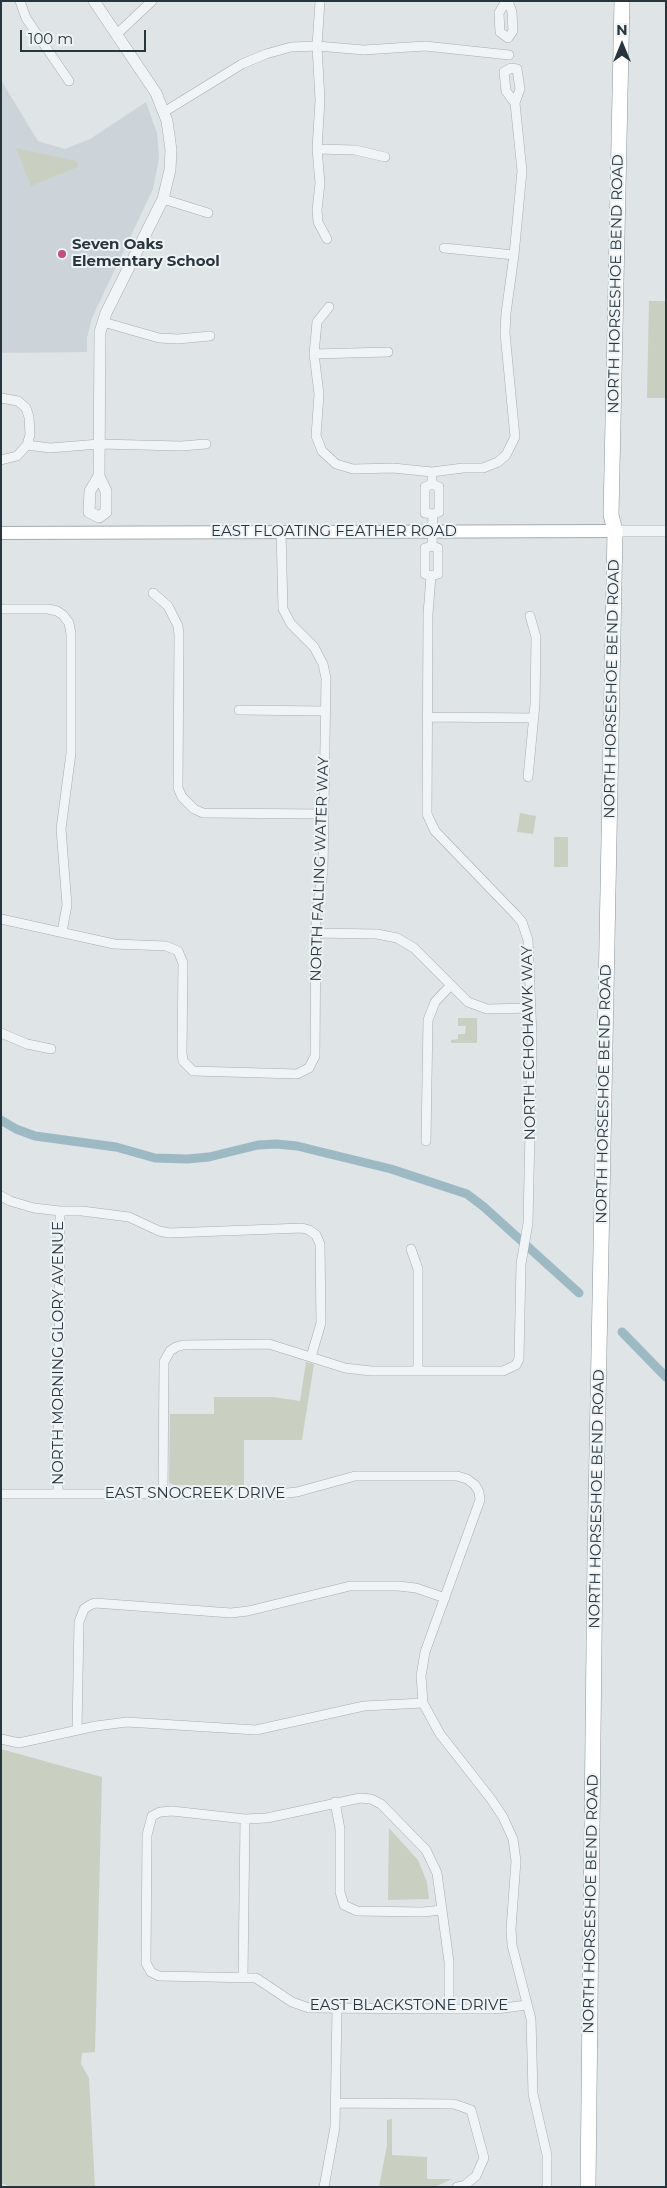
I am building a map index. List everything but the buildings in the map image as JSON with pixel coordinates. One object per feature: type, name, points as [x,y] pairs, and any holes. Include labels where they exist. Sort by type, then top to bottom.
[{"type":"highway","name":"NORTH HORSESHOE BEND ROAD","points":[[588,2187],[596,1546],[615,531],[611,515],[622,1]]},
{"type":"main road","name":"EAST FLOATING FEATHER ROAD","points":[[1,533],[615,531]]},
{"type":"street","points":[[20,1],[26,18],[69,81]]},
{"type":"street","points":[[94,1],[152,85],[164,112],[169,131],[170,160],[163,199],[102,322],[99,342],[99,476],[106,491],[106,512],[99,517]]},
{"type":"street","points":[[117,34],[152,1]]},
{"type":"street","points":[[320,1],[317,46],[320,100],[317,149],[320,175],[317,216],[318,222],[328,239]]},
{"type":"street","points":[[507,1],[499,13],[500,32],[508,38]]},
{"type":"street","points":[[507,1],[512,12],[513,31],[508,38],[511,68]]},
{"type":"street","points":[[164,112],[233,69],[266,54],[291,47],[317,46],[364,50],[425,46],[509,55]]},
{"type":"street","points":[[329,307],[318,322],[314,354],[319,394],[316,436],[322,452],[336,464],[353,470],[393,468],[432,472],[463,468],[483,468],[498,462],[512,446],[515,437],[505,333],[522,171],[515,103],[520,89],[517,68],[511,68],[504,72],[506,90],[515,103]]},
{"type":"street","points":[[317,149],[355,150],[385,157]]},
{"type":"street","points":[[163,199],[208,213]]},
{"type":"street","points":[[444,248],[514,255]]},
{"type":"street","points":[[102,322],[159,338],[178,339],[210,336]]},
{"type":"street","points":[[314,354],[388,352]]},
{"type":"street","points":[[1,398],[18,401],[26,408],[30,417],[28,445],[17,456],[1,460]]},
{"type":"street","points":[[28,445],[50,448],[100,444],[180,446],[206,444]]},
{"type":"street","points":[[432,472],[432,484],[425,487],[425,513],[433,514]]},
{"type":"street","points":[[99,476],[90,491],[89,512],[99,517]]},
{"type":"street","name":"NORTH ECHOHAWK WAY","points":[[432,484],[438,487],[438,512],[433,514],[432,546]]},
{"type":"street","points":[[99,517],[99,532]]},
{"type":"street","name":"EAST FLOATING FEATHER ROAD","points":[[615,531],[666,531]]},
{"type":"street","name":"NORTH FALLING WATER WAY","points":[[62,932],[114,944],[166,946],[178,951],[183,963],[182,1053],[183,1061],[187,1067],[201,1073],[296,1074],[310,1068],[315,1056],[316,914],[323,872],[326,678],[323,664],[314,647],[291,624],[283,609],[280,532]]},
{"type":"street","name":"NORTH ECHOHAWK WAY","points":[[432,546],[438,548],[438,574],[431,576],[425,574],[425,548],[432,546]]},
{"type":"street","name":"NORTH ECHOHAWK WAY","points":[[418,1371],[503,1371],[516,1365],[520,1353],[523,1252],[528,1223],[531,1008],[528,940],[522,922],[447,844],[430,823],[427,804],[427,717],[428,614],[431,576]]},
{"type":"street","points":[[153,593],[168,606],[178,626],[178,788],[187,804],[203,813],[324,814]]},
{"type":"street","points":[[1,609],[48,609],[63,615],[69,623],[71,634],[70,753],[61,829],[68,905],[62,932],[1,919]]},
{"type":"street","points":[[528,777],[534,718],[536,637],[530,616]]},
{"type":"street","points":[[239,710],[326,711]]},
{"type":"street","points":[[427,717],[534,718]]},
{"type":"street","points":[[316,934],[377,934],[397,938],[414,948],[468,1002],[487,1009],[531,1008]]},
{"type":"street","points":[[426,1141],[428,1020],[435,1002],[450,986]]},
{"type":"street","points":[[1,1033],[27,1044],[51,1049]]},
{"type":"street","points":[[1,1196],[34,1208],[60,1211],[82,1210],[128,1217],[159,1231],[174,1233],[302,1228],[316,1235],[320,1244],[322,1323],[311,1357]]},
{"type":"street","name":"NORTH MORNING GLORY AVENUE","points":[[58,1494],[60,1211]]},
{"type":"street","points":[[163,1494],[164,1362],[170,1351],[183,1344],[269,1344],[356,1370],[418,1371],[418,1269],[411,1249]]},
{"type":"street","name":"EAST SNOCREEK DRIVE","points":[[1,1494],[284,1494],[355,1476],[457,1476],[475,1484],[480,1500],[444,1598]]},
{"type":"street","points":[[77,1730],[80,1622],[84,1609],[96,1603],[231,1613],[248,1611],[350,1586],[416,1588],[444,1598],[425,1652],[421,1676],[423,1703],[440,1734],[503,1817],[512,1838],[516,1861],[511,1930],[512,1944],[531,2019],[533,2094],[547,2156],[547,2187]]},
{"type":"street","points":[[1,1739],[19,1743],[77,1730],[132,1722],[256,1730],[364,1706],[423,1703]]},
{"type":"street","points":[[243,1976],[245,1819],[267,1818],[360,1798],[371,1799],[382,1804],[426,1850],[437,1873],[449,1962],[449,2010]]},
{"type":"street","points":[[335,1802],[340,1829],[340,1892],[344,1905],[357,1911],[424,1912],[442,1910]]},
{"type":"street","name":"EAST BLACKSTONE DRIVE","points":[[245,1819],[172,1811],[160,1812],[152,1816],[147,1835],[146,1963],[151,1972],[160,1976],[243,1976],[256,1978],[300,2006],[449,2010],[496,2009],[527,2005]]},
{"type":"street","points":[[324,2187],[333,2145],[336,2103],[337,2008]]},
{"type":"street","points":[[336,2103],[454,2104],[471,2110],[484,2158],[476,2176],[457,2187]]},
{"type":"shaded area","name":"Seven Oaks Elementary School","points":[[1,80],[38,141],[65,149],[90,139],[146,102],[157,133],[159,158],[153,189],[92,318],[87,338],[87,352],[1,353]]},
{"type":"green space","points":[[16,148],[77,161],[78,167],[31,186]]},
{"type":"green space","points":[[649,301],[666,301],[666,398],[647,398]]},
{"type":"green space","points":[[520,813],[536,816],[533,834],[517,832]]},
{"type":"green space","points":[[554,837],[568,837],[568,867],[554,867]]},
{"type":"green space","points":[[458,1018],[477,1018],[477,1043],[451,1043],[451,1040],[458,1039],[458,1034],[465,1034],[466,1026],[458,1026]]},
{"type":"green space","points":[[306,1362],[314,1364],[302,1440],[244,1440],[244,1486],[174,1485],[169,1483],[170,1414],[214,1414],[214,1397],[273,1397],[300,1401]]},
{"type":"green space","points":[[1,1749],[102,1777],[95,2052],[82,2053],[81,2064],[89,2078],[95,2187],[10,2187],[1,2183]]},
{"type":"green space","points":[[389,1828],[418,1860],[427,1882],[429,1899],[388,1900]]},
{"type":"green space","points":[[392,2119],[392,2155],[427,2157],[427,2179],[452,2179],[435,2187],[379,2187],[387,2145],[387,2120]]},
{"type":"waterway","points":[[1,1120],[16,1129],[35,1136],[116,1147],[155,1158],[187,1159],[209,1157],[258,1145],[277,1144],[297,1146],[391,1169],[467,1194],[484,1207],[579,1293]]},
{"type":"waterway","points":[[622,1332],[666,1377]]},
{"type":"place","name":"Seven Oaks Elementary School","points":[[62,254]]}]
